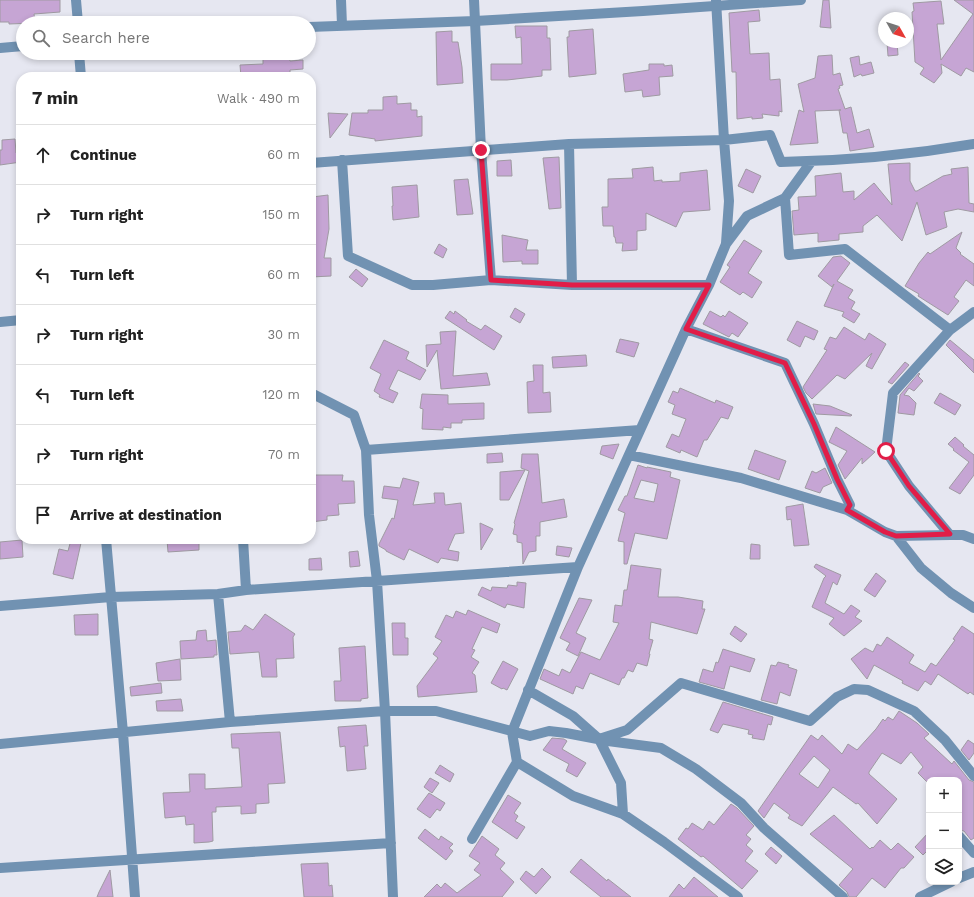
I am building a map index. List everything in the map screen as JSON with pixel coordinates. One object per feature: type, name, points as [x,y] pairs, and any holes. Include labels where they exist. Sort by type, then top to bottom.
[{"type":"street","points":[[76,0],[77,16]]},
{"type":"street","points":[[341,0],[342,25]]},
{"type":"street","points":[[474,0],[481,150],[491,280]]},
{"type":"street","points":[[316,27],[475,21],[716,3],[801,0]]},
{"type":"street","points":[[716,3],[729,201],[726,244]]},
{"type":"street","points":[[0,48],[16,47]]},
{"type":"street","points":[[80,60],[81,72]]},
{"type":"street","points":[[316,163],[569,144],[724,140],[770,135],[781,162],[811,162],[884,156],[974,144]]},
{"type":"street","points":[[569,144],[572,285]]},
{"type":"street","points":[[342,160],[348,256],[412,285],[433,285],[491,280],[572,285],[709,285]]},
{"type":"street","points":[[472,839],[518,762],[512,732],[528,690],[578,567],[686,329],[709,285],[726,244],[747,216],[785,198],[811,162]]},
{"type":"street","points":[[785,198],[790,255],[845,249],[950,330]]},
{"type":"street","points":[[950,534],[909,486],[886,451],[893,393],[950,330],[974,312]]},
{"type":"street","points":[[0,322],[16,320]]},
{"type":"street","points":[[686,329],[785,363],[850,505],[847,510]]},
{"type":"street","points":[[316,395],[354,414],[366,450],[369,516],[377,581],[385,711],[392,843],[393,897]]},
{"type":"street","points":[[366,450],[640,430]]},
{"type":"street","points":[[629,455],[741,478],[847,510],[885,532],[896,536],[950,534],[963,535],[974,540]]},
{"type":"street","points":[[896,536],[921,568],[951,593],[974,608]]},
{"type":"street","points":[[106,544],[123,733],[135,897]]},
{"type":"street","points":[[243,544],[246,590]]},
{"type":"street","points":[[0,606],[111,597],[218,594],[246,590],[578,567]]},
{"type":"street","points":[[218,594],[230,722]]},
{"type":"street","points":[[599,739],[627,730],[681,684],[810,721],[837,697],[854,689],[868,690],[914,711],[945,740],[974,776]]},
{"type":"street","points":[[528,690],[573,716],[599,739],[621,783],[623,814]]},
{"type":"street","points":[[0,744],[230,722],[385,711],[436,711],[530,736],[549,731],[661,748],[696,769],[741,803],[764,828],[844,897]]},
{"type":"street","points":[[518,762],[573,796],[623,814],[664,842],[738,897]]},
{"type":"street","points":[[962,839],[974,852]]},
{"type":"street","points":[[0,868],[392,843]]},
{"type":"street","points":[[962,877],[974,872]]},
{"type":"street","points":[[920,897],[946,885]]},
{"type":"building","points":[[0,0],[60,0],[60,12],[34,14],[34,16],[16,16],[16,24],[0,22]]},
{"type":"building","points":[[823,0],[829,0],[831,28],[820,27]]},
{"type":"building","points":[[954,0],[974,0],[974,72],[966,68],[961,76],[941,64],[942,73],[934,83],[920,74],[924,68],[915,62],[914,12],[912,12],[914,11],[913,3],[941,1],[944,24],[937,24],[941,60],[973,14]]},
{"type":"building","points":[[759,10],[760,21],[748,22],[750,54],[769,53],[770,80],[780,79],[782,112],[779,111],[779,116],[762,114],[763,118],[752,119],[752,117],[737,119],[736,72],[732,72],[729,13]]},
{"type":"building","points":[[515,26],[547,26],[547,38],[550,38],[551,70],[542,70],[542,76],[507,80],[491,80],[491,64],[522,64],[521,37],[516,38]]},
{"type":"building","points":[[593,29],[596,74],[569,77],[567,37],[569,37],[569,31]]},
{"type":"building","points":[[452,31],[452,42],[458,42],[463,83],[437,85],[436,32]]},
{"type":"building","points":[[887,48],[897,48],[898,55],[888,56]]},
{"type":"building","points":[[832,55],[833,75],[840,73],[843,85],[839,86],[840,88],[838,89],[845,109],[851,107],[857,133],[869,129],[874,147],[850,151],[847,133],[843,133],[839,110],[815,111],[818,143],[790,145],[799,110],[804,112],[798,84],[815,78],[818,56]]},
{"type":"building","points":[[859,56],[860,65],[871,62],[874,73],[862,76],[861,74],[854,77],[850,58]]},
{"type":"building","points":[[263,60],[303,60],[303,69],[290,70],[290,72],[241,72],[240,65],[263,64]]},
{"type":"building","points":[[649,64],[664,64],[664,66],[672,65],[673,76],[659,77],[660,95],[643,97],[642,90],[625,92],[623,74],[649,70]]},
{"type":"building","points":[[397,96],[397,104],[411,103],[411,110],[417,110],[417,117],[422,116],[422,136],[375,141],[375,139],[349,135],[352,113],[368,113],[368,110],[383,110],[383,97]]},
{"type":"building","points":[[328,113],[348,114],[330,138]]},
{"type":"building","points":[[15,139],[16,163],[0,165],[2,140]]},
{"type":"building","points":[[559,157],[561,208],[549,209],[543,158]]},
{"type":"building","points":[[511,160],[512,176],[497,176],[497,161]]},
{"type":"building","points":[[910,163],[910,181],[915,191],[943,176],[952,174],[951,169],[968,167],[969,203],[974,204],[974,212],[958,209],[944,212],[947,227],[926,235],[917,202],[902,241],[877,215],[863,226],[863,232],[839,234],[839,240],[818,242],[818,233],[794,235],[792,211],[799,210],[798,197],[816,196],[815,176],[841,173],[843,192],[854,191],[854,200],[874,183],[892,205],[888,164]]},
{"type":"building","points":[[653,167],[654,181],[662,180],[662,182],[680,181],[680,173],[707,170],[710,210],[683,212],[676,227],[646,213],[646,230],[637,231],[637,250],[622,251],[623,243],[616,243],[613,226],[603,226],[602,207],[608,207],[608,179],[633,178],[632,169]]},
{"type":"building","points":[[746,169],[761,176],[753,193],[738,186]]},
{"type":"building","points":[[468,179],[473,214],[457,215],[454,180]]},
{"type":"building","points":[[417,185],[419,217],[393,220],[392,187]]},
{"type":"building","points":[[328,195],[329,229],[324,258],[331,258],[331,276],[316,277],[316,196]]},
{"type":"building","points":[[962,232],[956,248],[961,253],[960,254],[974,264],[974,286],[966,280],[954,297],[959,301],[948,315],[905,286],[919,263],[928,252],[930,254]]},
{"type":"building","points":[[502,235],[528,240],[526,250],[538,250],[538,264],[522,264],[522,261],[503,262]]},
{"type":"building","points":[[744,240],[762,251],[748,273],[762,282],[752,298],[743,292],[740,295],[720,282],[730,267],[727,265]]},
{"type":"building","points":[[439,244],[447,249],[443,258],[434,253]]},
{"type":"building","points":[[841,256],[850,263],[837,281],[853,290],[848,298],[855,302],[851,309],[860,314],[854,323],[842,316],[844,312],[824,306],[834,284],[832,287],[818,276],[833,257]]},
{"type":"building","points":[[356,269],[368,279],[362,287],[349,277]]},
{"type":"building","points":[[515,308],[525,314],[520,323],[510,317]]},
{"type":"building","points":[[450,311],[454,314],[455,311],[467,320],[466,321],[481,330],[485,325],[502,336],[494,350],[445,318]]},
{"type":"building","points":[[710,311],[721,317],[723,315],[725,317],[729,311],[748,323],[738,337],[732,333],[729,337],[703,324]]},
{"type":"building","points":[[797,321],[818,331],[814,340],[805,336],[800,347],[787,340]]},
{"type":"building","points":[[844,327],[865,340],[869,333],[886,344],[872,369],[866,366],[872,353],[845,379],[837,375],[812,399],[803,387],[827,350],[824,349],[830,337],[836,339]]},
{"type":"building","points":[[456,331],[453,376],[487,373],[490,385],[441,389],[437,350],[427,367],[426,345],[441,344],[440,332]]},
{"type":"building","points":[[620,339],[639,343],[634,357],[616,352]]},
{"type":"building","points":[[384,340],[409,352],[406,359],[426,370],[420,380],[398,370],[389,389],[398,393],[393,403],[379,397],[380,395],[374,391],[381,374],[370,368]]},
{"type":"building","points":[[950,340],[974,360],[974,373],[946,345]]},
{"type":"building","points":[[586,355],[587,366],[553,368],[552,357]]},
{"type":"building","points":[[905,362],[909,365],[892,384],[888,382]]},
{"type":"building","points":[[533,365],[543,365],[543,393],[550,392],[551,412],[528,413],[527,382],[534,381]]},
{"type":"building","points":[[919,373],[920,374],[918,376],[923,381],[914,391],[909,388],[904,395],[909,396],[916,403],[914,415],[898,413],[900,395]]},
{"type":"building","points":[[680,388],[715,403],[716,400],[733,407],[728,419],[721,417],[707,440],[704,440],[697,457],[681,450],[680,453],[666,447],[672,434],[679,437],[686,419],[672,414],[675,405],[668,402],[673,391],[678,393]]},
{"type":"building","points":[[940,393],[961,405],[955,415],[934,403]]},
{"type":"building","points":[[422,394],[448,395],[448,404],[484,403],[484,419],[462,420],[462,423],[451,423],[451,428],[443,427],[443,430],[422,429],[423,409],[420,408]]},
{"type":"building","points":[[813,404],[830,406],[852,415],[816,414]]},
{"type":"building","points":[[836,427],[875,452],[862,464],[862,458],[845,479],[838,465],[847,451],[829,442]]},
{"type":"building","points":[[955,437],[974,455],[974,475],[960,494],[949,488],[969,462],[953,450],[954,449],[948,444]]},
{"type":"building","points":[[619,444],[613,459],[600,454],[602,446]]},
{"type":"building","points":[[755,450],[786,461],[779,480],[748,469]]},
{"type":"building","points":[[502,453],[503,462],[487,463],[487,454]]},
{"type":"building","points":[[522,454],[538,454],[542,503],[564,499],[567,517],[540,522],[540,536],[536,536],[536,551],[529,552],[523,564],[522,543],[517,542],[517,535],[513,534],[514,523],[529,471],[521,468]]},
{"type":"building","points":[[638,465],[671,472],[670,477],[680,480],[667,539],[635,533],[627,564],[624,564],[624,542],[618,541],[625,513],[618,510],[625,496],[627,496]],"holes":[[[641,480],[658,484],[654,502],[634,498]]]},
{"type":"building","points":[[825,468],[832,483],[823,487],[820,493],[805,488],[812,471],[816,473]]},
{"type":"building","points":[[525,470],[509,500],[500,500],[500,472]]},
{"type":"building","points":[[316,475],[343,475],[342,481],[354,481],[355,503],[338,504],[339,515],[327,516],[327,520],[316,521]]},
{"type":"building","points":[[403,478],[419,482],[413,505],[435,503],[434,493],[444,493],[445,505],[461,503],[464,533],[455,534],[448,550],[459,552],[458,561],[441,558],[438,563],[409,549],[404,560],[379,546],[392,518],[394,519],[398,500],[382,498],[384,486],[400,488]]},
{"type":"building","points":[[803,504],[809,545],[794,546],[791,519],[787,520],[786,507]]},
{"type":"building","points":[[480,523],[493,529],[481,550]]},
{"type":"building","points":[[16,541],[16,544],[22,544],[23,557],[0,559],[0,542]]},
{"type":"building","points":[[70,544],[81,544],[73,579],[53,574],[59,549],[68,551]]},
{"type":"building","points":[[167,544],[199,544],[199,550],[168,552]]},
{"type":"building","points":[[751,544],[760,545],[760,559],[750,559]]},
{"type":"building","points":[[557,546],[572,548],[569,557],[556,555]]},
{"type":"building","points":[[358,551],[360,566],[350,567],[349,552]]},
{"type":"building","points":[[321,558],[322,570],[309,570],[309,559]]},
{"type":"building","points":[[816,564],[841,575],[837,585],[833,582],[825,603],[844,614],[851,605],[860,611],[855,617],[862,621],[844,636],[829,624],[834,618],[812,607],[826,576],[814,567]]},
{"type":"building","points":[[631,565],[661,569],[658,597],[678,597],[703,601],[702,609],[705,609],[697,634],[651,622],[649,639],[653,640],[647,666],[637,663],[633,672],[628,670],[619,685],[590,673],[583,689],[576,686],[573,694],[540,679],[544,669],[559,676],[562,669],[570,673],[581,652],[600,660],[619,623],[613,622],[615,605],[622,606],[624,590],[627,590]]},
{"type":"building","points":[[876,573],[886,581],[875,597],[864,590]]},
{"type":"building","points":[[517,582],[526,583],[524,608],[507,604],[505,608],[478,595],[482,587],[491,591],[492,587],[507,588],[508,585],[517,586]]},
{"type":"building","points":[[579,598],[592,600],[576,633],[586,638],[578,656],[566,650],[570,643],[560,638]]},
{"type":"building","points":[[468,610],[500,624],[497,633],[482,627],[472,649],[475,650],[471,657],[479,662],[472,673],[475,675],[477,692],[418,697],[417,686],[438,658],[433,654],[442,641],[435,637],[446,615],[453,618],[456,611],[466,615]]},
{"type":"building","points":[[98,614],[98,635],[75,635],[74,615]]},
{"type":"building","points":[[265,614],[295,634],[293,637],[294,658],[276,659],[277,677],[262,677],[259,652],[230,654],[228,632],[241,631],[245,625],[253,630]]},
{"type":"building","points":[[392,623],[405,623],[405,638],[408,638],[408,655],[393,655]]},
{"type":"building","points":[[735,626],[747,634],[741,642],[730,634]]},
{"type":"building","points":[[962,626],[974,634],[974,695],[970,692],[968,694],[938,674],[931,685],[925,681],[918,691],[902,683],[903,681],[874,665],[867,679],[851,659],[865,648],[873,652],[877,644],[881,646],[887,637],[914,655],[909,663],[925,672],[931,663],[936,666],[955,640],[953,639]]},
{"type":"building","points":[[206,630],[207,641],[216,640],[217,655],[214,655],[214,657],[181,659],[180,641],[196,640],[197,631]]},
{"type":"building","points":[[365,646],[368,698],[361,699],[361,701],[335,701],[334,681],[341,681],[339,648]]},
{"type":"building","points":[[723,649],[755,659],[750,672],[730,666],[724,689],[699,682],[703,669],[713,672],[716,662],[718,663]]},
{"type":"building","points":[[180,659],[181,680],[158,681],[156,663]]},
{"type":"building","points":[[503,661],[518,669],[507,690],[491,683]]},
{"type":"building","points":[[778,662],[789,665],[788,667],[797,670],[790,696],[780,692],[777,704],[761,700],[771,665],[776,666]]},
{"type":"building","points":[[161,683],[162,693],[131,696],[130,687]]},
{"type":"building","points":[[181,699],[183,711],[157,711],[156,701]]},
{"type":"building","points":[[723,702],[773,717],[771,725],[768,724],[764,740],[752,738],[753,735],[748,734],[749,730],[723,724],[718,733],[710,730]]},
{"type":"building","points":[[899,711],[917,723],[929,734],[924,738],[952,764],[954,761],[969,780],[974,782],[974,838],[971,840],[962,831],[962,777],[926,777],[926,781],[918,773],[923,767],[911,752],[901,764],[882,753],[869,772],[869,774],[897,799],[877,824],[858,803],[856,804],[833,787],[802,826],[788,818],[790,815],[774,803],[764,818],[758,811],[811,735],[818,740],[822,735],[842,754],[848,744],[857,750],[883,719],[885,721],[888,717],[893,720]],"holes":[[[814,756],[830,770],[818,788],[799,774]]]},
{"type":"building","points":[[366,725],[368,746],[364,746],[366,769],[347,771],[345,746],[340,747],[338,727]]},
{"type":"building","points":[[280,732],[285,783],[268,784],[269,803],[256,804],[256,813],[241,814],[241,806],[216,807],[216,812],[212,812],[213,841],[194,843],[194,824],[186,825],[185,816],[165,818],[163,793],[190,792],[189,774],[205,774],[205,789],[242,787],[239,748],[232,748],[231,734]]},
{"type":"building","points":[[552,738],[564,739],[567,741],[562,749],[586,763],[577,777],[566,771],[569,764],[543,750]]},
{"type":"building","points":[[968,740],[974,744],[974,753],[969,760],[961,750]]},
{"type":"building","points":[[440,765],[454,774],[450,782],[435,773]]},
{"type":"building","points":[[430,778],[439,783],[432,793],[424,787]]},
{"type":"building","points":[[429,793],[445,803],[440,811],[437,809],[430,818],[417,809]]},
{"type":"building","points":[[508,795],[521,803],[514,813],[518,816],[515,821],[525,827],[517,839],[492,822]]},
{"type":"building","points":[[731,804],[737,808],[754,826],[746,835],[751,839],[746,845],[753,851],[745,861],[758,871],[742,889],[703,856],[701,857],[678,839],[686,828],[688,829],[692,823],[703,830],[709,821],[714,825]]},
{"type":"building","points":[[834,815],[870,849],[872,847],[873,848],[880,840],[891,850],[898,843],[914,857],[904,868],[901,868],[885,888],[872,878],[856,897],[849,897],[847,892],[839,885],[853,869],[810,834]]},
{"type":"building","points":[[425,829],[439,840],[441,836],[453,844],[449,848],[453,851],[446,860],[418,838]]},
{"type":"building","points":[[926,835],[926,852],[923,855],[915,847]]},
{"type":"building","points":[[482,836],[499,849],[495,855],[505,863],[500,869],[514,882],[502,897],[424,897],[437,884],[441,888],[445,883],[457,893],[481,875],[474,870],[480,863],[469,856]]},
{"type":"building","points":[[771,847],[782,856],[776,864],[765,854]]},
{"type":"building","points":[[581,859],[607,881],[608,879],[631,897],[601,897],[570,872]]},
{"type":"building","points":[[328,863],[329,886],[332,885],[333,897],[304,897],[301,864]]},
{"type":"building","points":[[542,868],[551,877],[536,894],[520,879],[526,871],[534,877]]},
{"type":"building","points":[[110,870],[113,897],[97,897],[99,892]]},
{"type":"building","points":[[694,877],[718,897],[669,897],[679,884],[684,889]]},
{"type":"route","points":[[481,150],[491,280],[572,285],[709,285],[686,329],[785,363],[850,505],[847,510],[885,532],[896,536],[950,534],[909,486],[886,451]]}]
